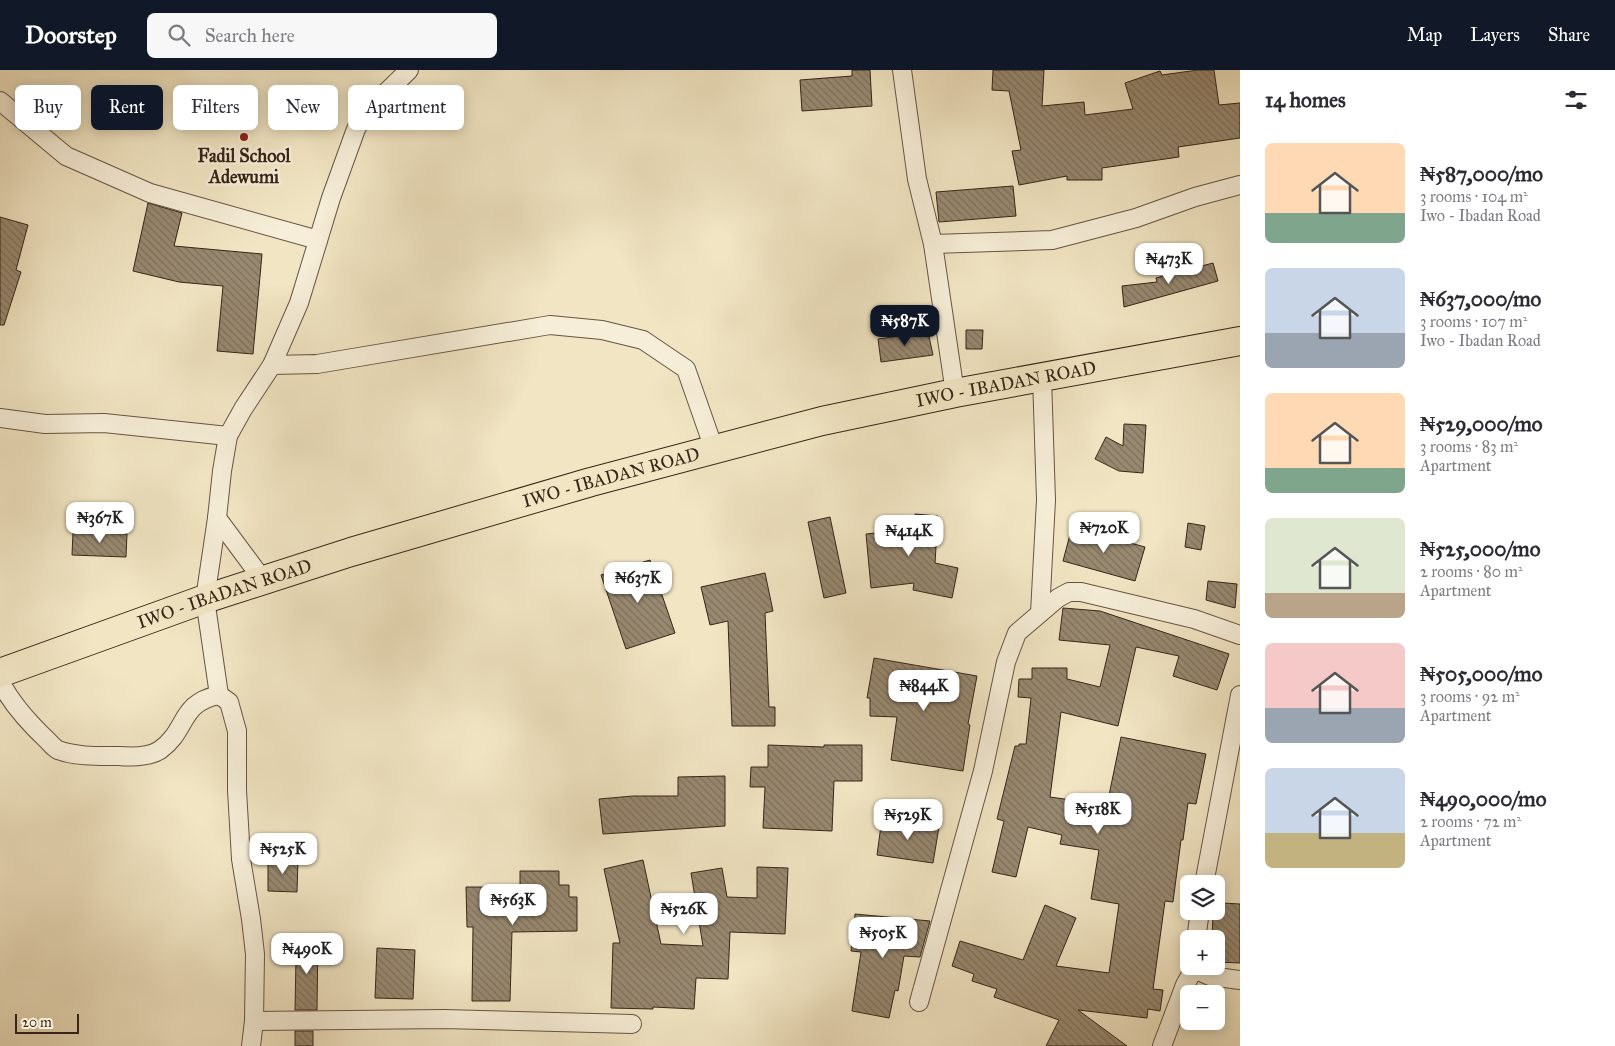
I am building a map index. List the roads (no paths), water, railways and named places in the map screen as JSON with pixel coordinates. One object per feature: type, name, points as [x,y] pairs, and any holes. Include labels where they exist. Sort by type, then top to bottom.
[{"type":"main road","name":"IWO - IBADAN ROAD","points":[[1,684],[205,599],[351,552],[591,482],[822,421],[955,393],[1240,341]]},
{"type":"street","points":[[218,696],[205,599],[228,436],[272,365],[299,303],[318,240],[356,129],[366,112],[409,70]]},
{"type":"street","points":[[902,70],[917,179],[933,244],[955,393]]},
{"type":"street","points":[[0,101],[66,156],[150,193],[318,240]]},
{"type":"street","points":[[933,244],[1052,240],[1136,218],[1195,197],[1240,185]]},
{"type":"street","points":[[272,365],[317,364],[550,326],[602,330],[643,340],[686,369],[714,449]]},
{"type":"street","points":[[1040,613],[1046,500],[1042,377]]},
{"type":"street","points":[[0,418],[46,424],[104,423],[228,436]]},
{"type":"street","points":[[217,518],[263,580]]},
{"type":"street","points":[[919,1002],[983,771],[1006,662],[1017,633],[1058,598],[1069,592],[1081,592],[1194,619],[1240,635]]},
{"type":"street","points":[[1,684],[29,724],[57,750],[89,756],[136,756],[158,751],[172,739],[193,705],[205,698],[218,696],[229,702],[237,731],[237,790],[241,859],[255,954],[254,1021],[250,1046]]},
{"type":"street","points":[[1206,875],[1240,694]]},
{"type":"street","points":[[1162,1046],[1190,975]]},
{"type":"street","points":[[1208,975],[1240,980]]},
{"type":"street","points":[[254,1021],[444,1020],[632,1024]]},
{"type":"place","name":"Fadil School Adewumi","points":[[244,137]]}]
